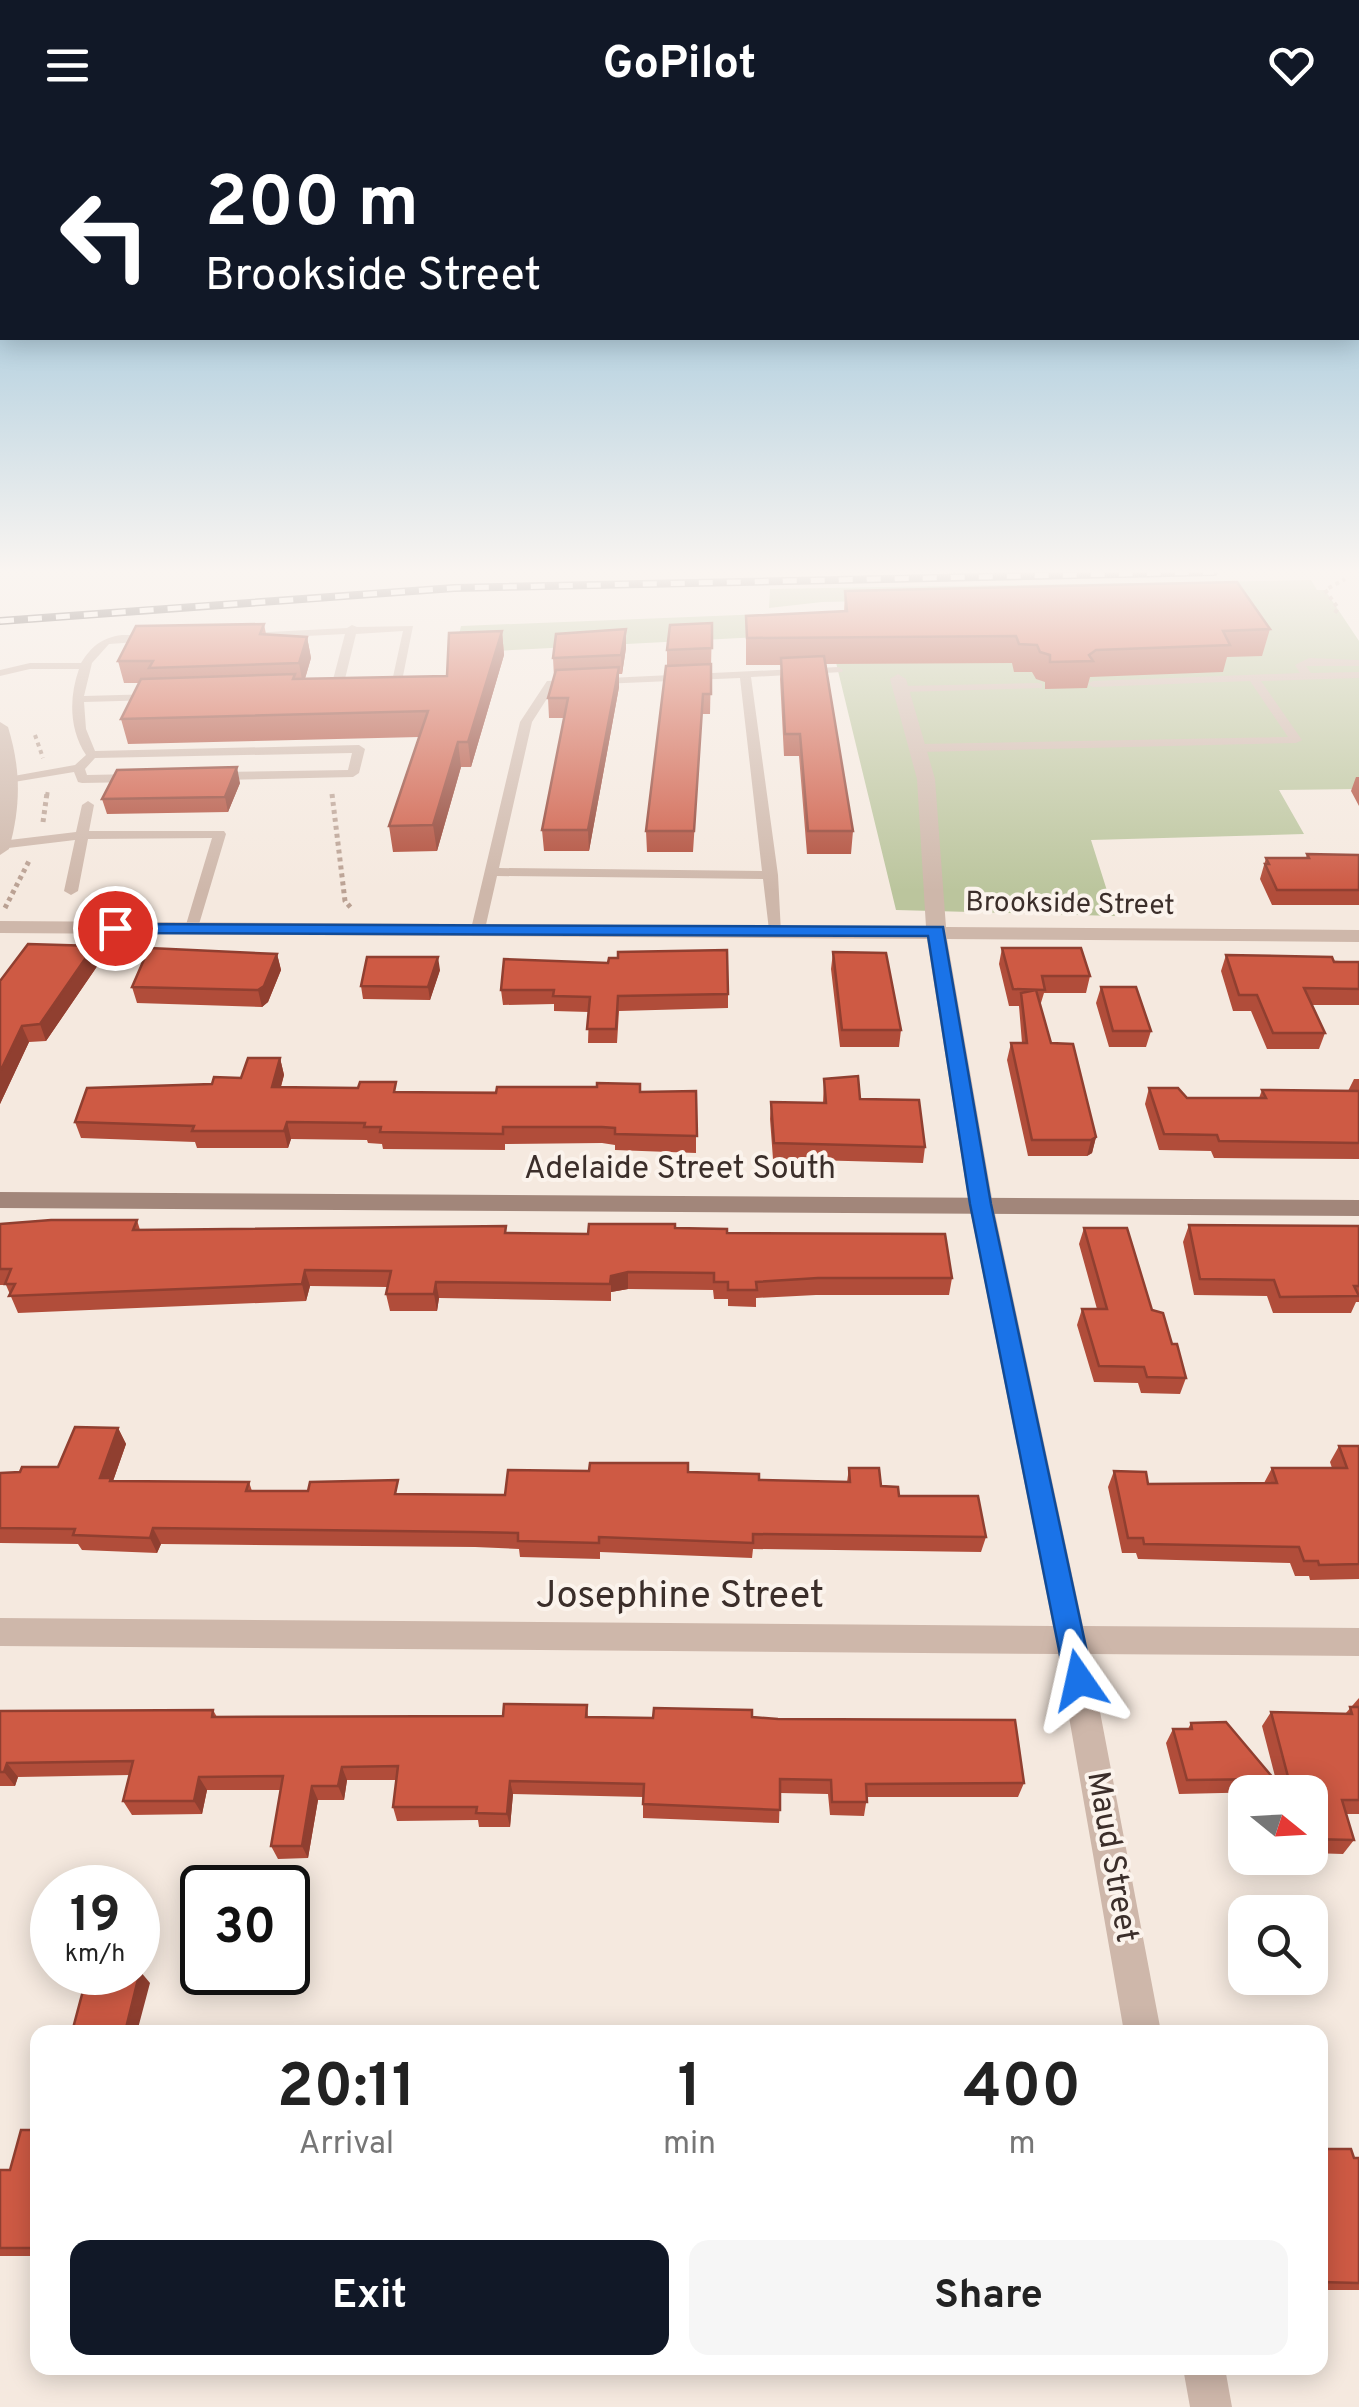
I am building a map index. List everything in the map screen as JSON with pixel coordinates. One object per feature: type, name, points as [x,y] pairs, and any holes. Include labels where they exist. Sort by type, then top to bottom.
[{"type":"main road","name":"Adelaide Street South","points":[[0,1200],[1359,1208]]},
{"type":"street","name":"Maud Street","points":[[899,684],[926,779],[936,931],[980,1204],[1071,1640],[1142,2025]]},
{"type":"street","points":[[0,727],[11,758],[14,804],[1,847]]},
{"type":"street","name":"Brookside Street","points":[[0,928],[1359,936]]},
{"type":"street","name":"Josephine Street","points":[[0,1632],[1359,1642]]},
{"type":"street","points":[[1205,2375],[1211,2407]]},
{"type":"lane","points":[[83,678],[74,716],[82,746],[92,755],[359,748],[353,774],[198,776]]},
{"type":"lane","points":[[336,691],[339,678]]},
{"type":"lane","points":[[366,690],[396,690],[398,678]]},
{"type":"lane","points":[[478,929],[526,722],[551,682],[641,678]]},
{"type":"lane","points":[[745,678],[776,930]]},
{"type":"lane","points":[[1093,684],[1245,678]]},
{"type":"lane","points":[[920,748],[1296,740],[1252,678]]},
{"type":"lane","points":[[899,684],[1038,686]]},
{"type":"lane","points":[[317,691],[352,690]]},
{"type":"lane","points":[[80,699],[179,696]]},
{"type":"lane","points":[[12,780],[79,768],[92,755]]},
{"type":"lane","points":[[79,768],[82,779],[160,777]]},
{"type":"lane","points":[[70,891],[88,805]]},
{"type":"lane","points":[[1,847],[84,834],[220,834],[192,928]]},
{"type":"lane","points":[[492,872],[772,874]]},
{"type":"path","points":[[35,736],[45,765]]},
{"type":"path","points":[[40,841],[48,788]]},
{"type":"path","points":[[330,788],[336,805],[345,900],[355,913]]},
{"type":"green space","points":[[840,678],[1359,678],[1359,789],[1279,790],[1304,834],[1091,840],[1115,916],[896,910]]},
{"type":"building","points":[[488,678],[468,742],[458,742],[433,825],[389,826],[428,711],[121,719],[141,679]]},
{"type":"building","points":[[554,678],[617,678],[588,830],[542,830],[568,698],[548,698]]},
{"type":"building","points":[[665,678],[711,678],[711,694],[703,694],[694,831],[646,831]]},
{"type":"building","points":[[782,678],[828,678],[853,831],[808,831],[800,734],[785,734]]},
{"type":"building","points":[[237,767],[225,797],[102,799],[117,770]]},
{"type":"building","points":[[1307,854],[1359,855],[1359,890],[1277,890],[1266,858],[1309,858]]},
{"type":"building","points":[[28,944],[94,946],[40,1024],[22,1026],[0,1072],[0,981]]},
{"type":"building","points":[[149,948],[277,954],[264,986],[258,990],[132,987]]},
{"type":"building","points":[[1002,948],[1081,948],[1090,976],[1042,976],[1045,990],[1013,989]]},
{"type":"building","points":[[727,950],[728,994],[618,996],[616,1029],[587,1029],[590,997],[553,996],[554,990],[501,990],[504,959],[608,963],[609,958],[618,958],[618,952]]},
{"type":"building","points":[[833,952],[886,953],[901,1030],[842,1030]]},
{"type":"building","points":[[1226,955],[1332,957],[1334,962],[1359,962],[1359,989],[1304,988],[1325,1033],[1273,1033],[1257,995],[1239,995]]},
{"type":"building","points":[[367,957],[438,957],[428,987],[361,986]]},
{"type":"building","points":[[1101,987],[1136,987],[1151,1031],[1113,1031]]},
{"type":"building","points":[[1036,990],[1051,1043],[1073,1044],[1096,1137],[1091,1140],[1032,1140],[1011,1043],[1027,1043],[1021,993]]},
{"type":"building","points":[[248,1058],[280,1058],[272,1087],[358,1088],[360,1082],[396,1082],[394,1092],[496,1093],[497,1087],[597,1087],[597,1083],[640,1084],[640,1092],[696,1091],[697,1136],[615,1134],[615,1128],[602,1127],[503,1127],[503,1134],[380,1132],[381,1127],[364,1127],[365,1123],[287,1122],[284,1131],[192,1131],[194,1126],[75,1122],[87,1088],[212,1084],[214,1077],[241,1078]]},
{"type":"building","points":[[858,1076],[860,1099],[919,1100],[925,1147],[774,1143],[771,1102],[826,1103],[824,1079]]},
{"type":"building","points":[[1149,1088],[1178,1088],[1187,1098],[1266,1098],[1262,1090],[1359,1091],[1359,1143],[1219,1141],[1217,1135],[1164,1134]]},
{"type":"building","points":[[137,1220],[133,1230],[506,1226],[505,1233],[588,1234],[589,1224],[675,1224],[675,1228],[727,1229],[727,1233],[945,1234],[952,1278],[818,1278],[756,1282],[757,1290],[728,1290],[728,1282],[714,1282],[714,1273],[628,1272],[611,1276],[610,1284],[436,1282],[434,1294],[386,1294],[391,1271],[305,1270],[302,1284],[9,1296],[15,1284],[5,1284],[11,1269],[0,1269],[0,1224]]},
{"type":"building","points":[[1189,1225],[1359,1226],[1359,1286],[1354,1286],[1359,1296],[1280,1297],[1274,1280],[1200,1279]]},
{"type":"building","points":[[1084,1228],[1127,1228],[1152,1310],[1163,1313],[1186,1378],[1147,1377],[1144,1367],[1099,1366],[1082,1309],[1107,1309]]},
{"type":"building","points":[[75,1427],[118,1428],[100,1478],[249,1482],[246,1491],[308,1491],[310,1482],[398,1480],[395,1494],[505,1495],[508,1470],[589,1471],[590,1463],[688,1463],[688,1472],[759,1474],[759,1480],[850,1482],[849,1468],[879,1468],[881,1486],[898,1487],[899,1496],[978,1496],[986,1537],[753,1534],[753,1543],[599,1537],[599,1543],[518,1541],[518,1533],[153,1528],[150,1538],[73,1535],[75,1529],[0,1528],[0,1473],[20,1472],[22,1467],[58,1467]]},
{"type":"building","points":[[1339,1446],[1359,1446],[1359,1564],[1319,1565],[1318,1561],[1304,1561],[1299,1547],[1144,1544],[1143,1538],[1128,1538],[1114,1471],[1146,1472],[1148,1484],[1277,1483],[1272,1468],[1347,1468]]},
{"type":"building","points":[[504,1704],[587,1705],[586,1717],[653,1718],[654,1708],[752,1710],[752,1717],[778,1719],[1015,1720],[1024,1783],[866,1784],[867,1802],[832,1802],[831,1780],[780,1779],[780,1810],[643,1804],[644,1784],[510,1781],[507,1814],[476,1813],[477,1807],[393,1807],[398,1766],[342,1767],[338,1786],[312,1786],[302,1846],[271,1846],[283,1776],[199,1777],[194,1801],[123,1801],[133,1761],[7,1763],[4,1772],[0,1772],[0,1711],[213,1710],[212,1717],[503,1716]]},
{"type":"building","points":[[1350,1707],[1359,1707],[1359,1800],[1342,1800],[1354,1840],[1328,1839],[1328,1775],[1288,1775],[1271,1712],[1352,1714]]},
{"type":"building","points":[[1226,1722],[1271,1775],[1187,1780],[1173,1729],[1192,1729],[1191,1723]]},
{"type":"building","points":[[82,1995],[134,1995],[127,2025],[74,2025]]},
{"type":"building","points":[[21,2130],[30,2130],[30,2248],[0,2248],[0,2170],[10,2170]]},
{"type":"building","points":[[1328,2149],[1351,2149],[1354,2158],[1359,2158],[1359,2283],[1328,2282]]},
{"type":"route","points":[[115,928],[936,931],[980,1204],[1079,1680]]}]
